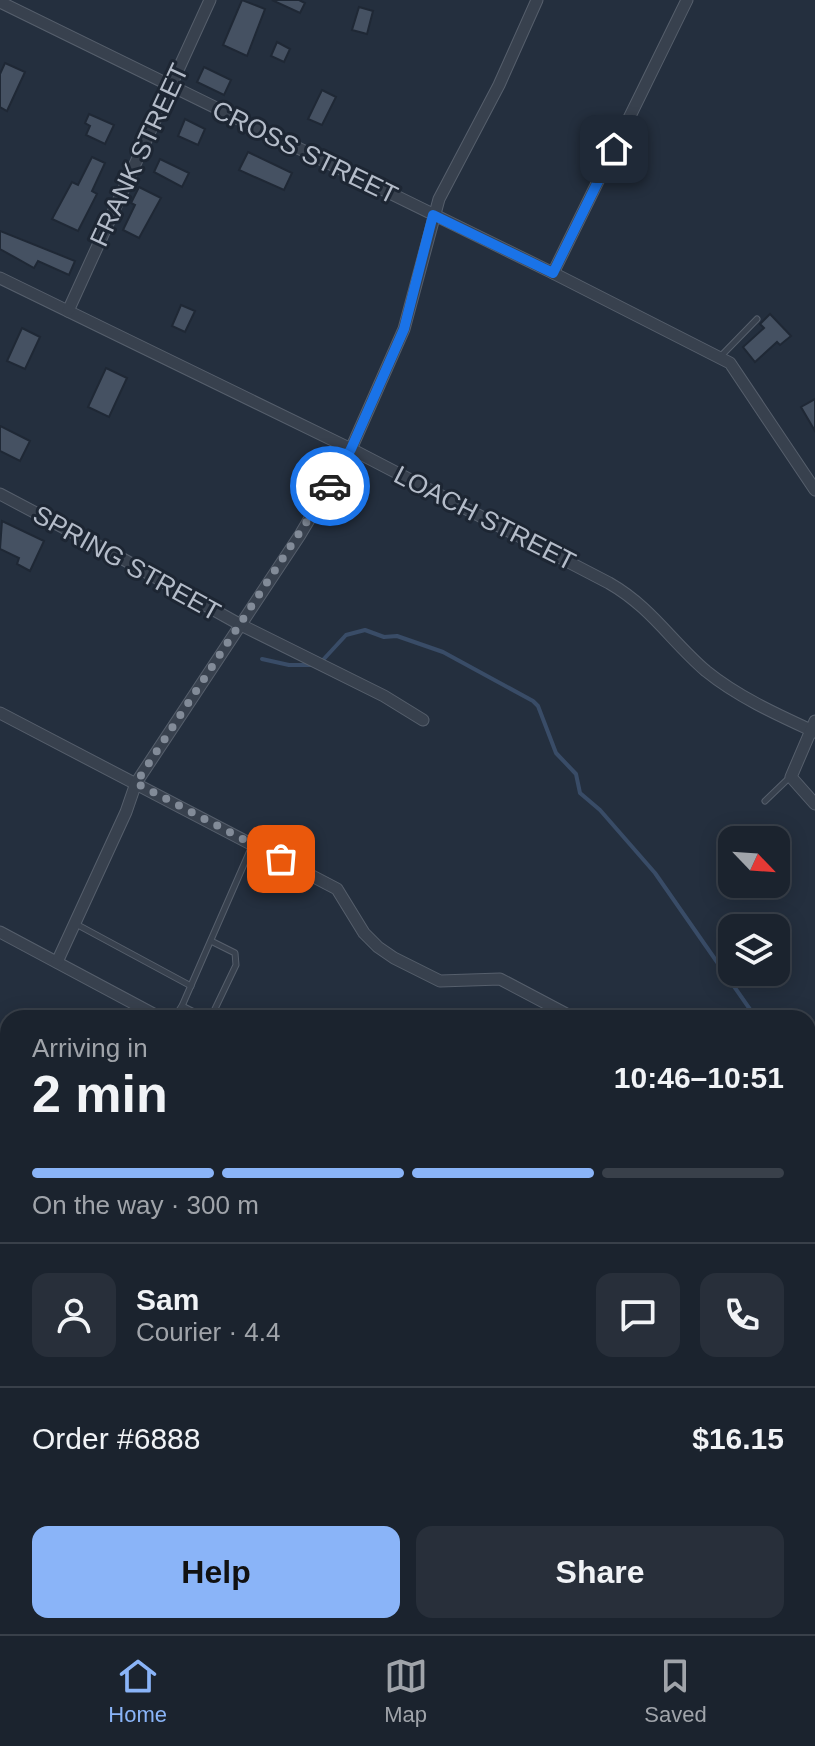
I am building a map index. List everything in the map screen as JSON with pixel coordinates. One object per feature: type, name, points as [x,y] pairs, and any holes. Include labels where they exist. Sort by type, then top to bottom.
[{"type":"street","name":"FRANK STREET","points":[[68,311],[210,0]]},
{"type":"street","points":[[57,962],[126,812],[136,783],[283,561],[351,449],[404,329],[439,199],[499,85],[537,0]]},
{"type":"street","points":[[553,273],[687,0]]},
{"type":"street","name":"CROSS STREET","points":[[0,2],[720,357],[730,363],[756,399],[815,490]]},
{"type":"street","name":"LOACH STREET","points":[[0,278],[351,449],[622,590],[665,626],[707,671],[732,690],[813,728]]},
{"type":"street","name":"SPRING STREET","points":[[0,494],[239,624],[384,696],[423,720]]},
{"type":"street","points":[[0,713],[337,889],[364,933],[394,958],[440,981],[500,979],[559,1010]]},
{"type":"street","points":[[813,728],[791,777],[815,804]]},
{"type":"street","points":[[0,932],[146,1010]]},
{"type":"lane","points":[[720,357],[757,319]]},
{"type":"lane","points":[[765,801],[791,777]]},
{"type":"lane","points":[[179,1010],[253,845]]},
{"type":"lane","points":[[75,923],[191,986]]},
{"type":"lane","points":[[211,941],[235,953],[236,965],[214,1010]]},
{"type":"lane","points":[[182,1006],[190,1010]]},
{"type":"building","points":[[242,0],[265,9],[247,56],[223,45]]},
{"type":"building","points":[[272,0],[299,0],[305,3],[300,13]]},
{"type":"building","points":[[359,7],[373,11],[367,34],[352,30]]},
{"type":"building","points":[[277,42],[290,49],[284,62],[271,56]]},
{"type":"building","points":[[5,63],[25,72],[7,111],[0,107],[0,74]]},
{"type":"building","points":[[204,67],[231,80],[224,95],[197,82]]},
{"type":"building","points":[[322,90],[336,97],[322,125],[308,119]]},
{"type":"building","points":[[89,114],[114,125],[105,144],[86,135],[90,126],[85,123]]},
{"type":"building","points":[[185,119],[205,129],[198,145],[178,136]]},
{"type":"building","points":[[248,152],[292,173],[284,190],[239,170]]},
{"type":"building","points":[[92,157],[105,163],[92,191],[97,194],[78,231],[52,219],[72,182],[78,185]]},
{"type":"building","points":[[160,159],[189,173],[182,187],[154,172]]},
{"type":"building","points":[[139,187],[161,198],[139,238],[123,230],[135,205],[131,203]]},
{"type":"building","points":[[0,231],[75,261],[69,275],[38,261],[34,268],[0,249]]},
{"type":"building","points":[[181,305],[195,311],[185,332],[172,326]]},
{"type":"building","points":[[770,314],[791,336],[780,345],[777,342],[755,362],[743,347],[764,328],[760,324]]},
{"type":"building","points":[[22,328],[40,337],[25,369],[7,361]]},
{"type":"building","points":[[106,368],[127,378],[109,417],[88,407]]},
{"type":"building","points":[[815,399],[815,431],[801,407]]},
{"type":"building","points":[[0,426],[30,441],[20,461],[0,451]]},
{"type":"building","points":[[2,521],[44,541],[30,571],[17,564],[19,558],[0,549]]},
{"type":"waterway","points":[[322,661],[346,635],[365,630],[384,637],[397,636],[443,652],[533,701],[538,706],[556,753],[576,774],[580,793],[600,810],[655,873],[750,1010]]},
{"type":"waterway","points":[[262,659],[289,665],[315,665]]},
{"type":"way so far","points":[[281,859],[136,783],[330,486]]},
{"type":"route","points":[[330,486],[351,449],[394,356],[412,304],[433,215],[553,273],[614,149]]}]
